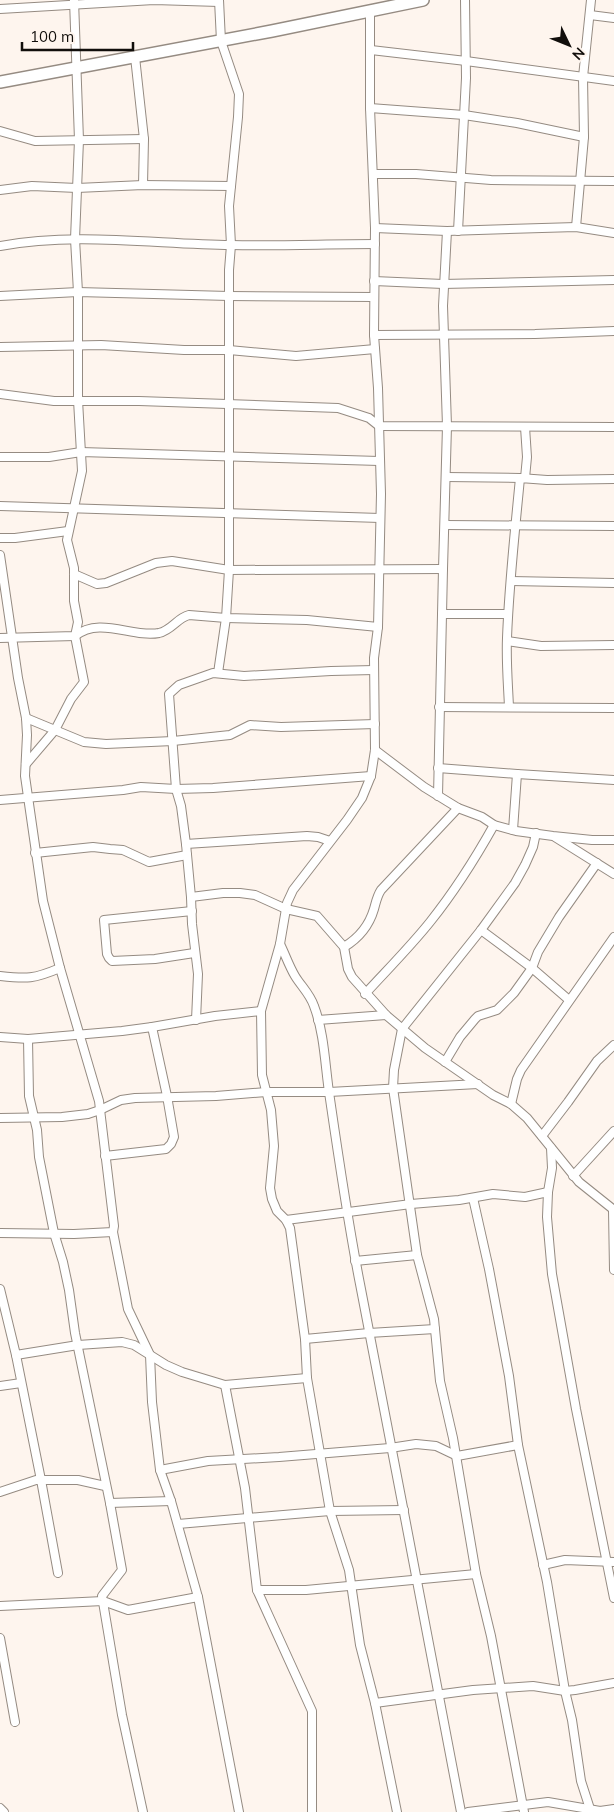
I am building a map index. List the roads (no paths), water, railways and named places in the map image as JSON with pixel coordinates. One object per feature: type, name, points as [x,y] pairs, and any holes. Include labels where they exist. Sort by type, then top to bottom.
[{"type":"street","points":[[0,82],[134,58],[377,7],[423,0]]},
{"type":"street","points":[[458,231],[466,61],[465,0]]},
{"type":"street","points":[[576,227],[584,137],[583,77],[591,0]]},
{"type":"street","points":[[0,9],[74,2],[219,1],[221,41],[239,94],[229,206],[231,245],[229,296],[229,570],[226,618],[218,673]]},
{"type":"street","points":[[26,764],[55,730],[71,699],[84,682],[76,636],[78,622],[74,601],[74,574],[67,540],[82,471],[78,400],[78,292],[75,239],[79,140],[74,2]]},
{"type":"street","points":[[377,7],[371,50],[370,108],[374,174],[374,335],[379,426],[380,518],[378,626],[375,641],[374,670],[375,750],[371,776],[362,798],[293,890],[286,909],[280,944],[261,1011],[262,1076],[271,1110],[274,1146],[270,1188],[272,1200],[277,1211],[286,1220],[292,1237],[305,1339],[307,1378],[330,1511],[349,1570],[360,1645],[375,1703],[397,1812]]},
{"type":"street","points":[[590,15],[614,18]]},
{"type":"street","points":[[371,50],[614,82]]},
{"type":"street","points":[[134,58],[144,139],[143,185]]},
{"type":"street","points":[[370,108],[464,115],[517,123],[584,137]]},
{"type":"street","points":[[0,131],[35,141],[144,139]]},
{"type":"street","points":[[374,174],[416,174],[461,179],[614,181]]},
{"type":"street","points":[[0,190],[32,186],[77,188],[143,185],[230,186]]},
{"type":"street","points":[[375,228],[458,231],[576,227],[614,233]]},
{"type":"street","points":[[438,796],[442,569],[448,426],[443,284],[447,231]]},
{"type":"street","points":[[0,246],[42,240],[75,239],[231,245],[375,244]]},
{"type":"street","points":[[374,280],[443,284],[614,280]]},
{"type":"street","points":[[0,296],[78,292],[374,297]]},
{"type":"street","points":[[374,335],[444,333],[535,334],[614,331]]},
{"type":"street","points":[[0,347],[78,347],[101,345],[184,350],[229,350],[296,356],[375,349]]},
{"type":"street","points":[[0,394],[54,401],[204,403],[229,406],[338,408],[369,418],[379,426],[614,428]]},
{"type":"street","points":[[509,707],[508,614],[511,564],[527,457],[525,427]]},
{"type":"street","points":[[0,457],[49,457],[81,452],[379,461]]},
{"type":"street","points":[[446,477],[614,480]]},
{"type":"street","points":[[0,506],[380,518]]},
{"type":"street","points":[[445,525],[614,526]]},
{"type":"street","points":[[0,538],[15,538],[68,531]]},
{"type":"street","points":[[0,555],[3,586],[26,718],[25,776],[35,853],[46,916],[100,1110],[114,1226],[113,1232],[128,1309],[150,1355],[152,1402],[160,1470],[178,1524],[198,1597],[239,1812]]},
{"type":"street","points":[[74,574],[97,584],[106,583],[149,565],[172,561],[229,570],[442,569]]},
{"type":"street","points":[[511,581],[614,583]]},
{"type":"street","points":[[442,614],[508,614]]},
{"type":"street","points":[[0,638],[76,636],[82,630],[97,628],[113,628],[143,634],[161,633],[170,628],[183,616],[189,615],[307,620],[378,626]]},
{"type":"street","points":[[507,641],[541,646],[614,645]]},
{"type":"street","points":[[196,1020],[198,974],[194,953],[186,844],[181,806],[176,789],[169,694],[179,685],[207,674],[218,673],[244,676],[374,670]]},
{"type":"street","points":[[440,708],[614,708]]},
{"type":"street","points":[[26,718],[84,742],[106,744],[173,741],[230,735],[250,725],[281,727],[375,724]]},
{"type":"street","points":[[375,750],[401,771],[438,796],[458,808],[482,817],[494,826],[553,836],[614,840]]},
{"type":"street","points":[[438,768],[614,780]]},
{"type":"street","points":[[513,830],[517,774]]},
{"type":"street","points":[[0,800],[141,787],[176,789],[371,776]]},
{"type":"street","points":[[344,947],[364,931],[381,890],[458,808]]},
{"type":"street","points":[[365,994],[412,943],[440,908],[458,884],[494,826]]},
{"type":"street","points":[[523,1809],[491,1636],[476,1574],[456,1456],[440,1381],[432,1310],[417,1255],[393,1088],[394,1070],[402,1029],[481,930],[515,883],[533,847],[536,833]]},
{"type":"street","points":[[186,844],[306,836],[330,841]]},
{"type":"street","points":[[553,836],[614,874]]},
{"type":"street","points":[[35,853],[93,847],[110,848],[123,850],[150,862],[187,855]]},
{"type":"street","points":[[445,1062],[460,1037],[478,1016],[494,1012],[514,993],[532,968],[538,952],[559,917],[597,862]]},
{"type":"street","points":[[191,897],[223,893],[255,895],[286,909],[317,916],[344,947],[348,969],[352,977],[365,994],[386,1015],[425,1048],[498,1098],[511,1104],[527,1118],[573,1176],[614,1210],[614,1270]]},
{"type":"street","points":[[192,911],[104,920],[107,954],[112,961],[155,959],[194,953]]},
{"type":"street","points":[[481,930],[532,968],[569,1000]]},
{"type":"street","points":[[511,1104],[517,1079],[522,1070],[614,936]]},
{"type":"street","points":[[280,944],[296,977],[312,1000],[318,1020],[326,1062],[346,1213],[390,1448],[440,1694],[461,1812]]},
{"type":"street","points":[[0,976],[24,979],[34,978],[60,968]]},
{"type":"street","points":[[0,1037],[28,1039],[152,1027],[215,1016],[261,1011]]},
{"type":"street","points":[[318,1020],[386,1015]]},
{"type":"street","points":[[105,1156],[166,1149],[174,1137],[152,1027]]},
{"type":"street","points":[[28,1039],[29,1096],[37,1130],[39,1157],[54,1233],[63,1262],[122,1570],[102,1596],[122,1715],[143,1812]]},
{"type":"street","points":[[542,1136],[597,1061],[614,1045]]},
{"type":"street","points":[[0,1118],[34,1118],[88,1114],[121,1100],[167,1096],[216,1096],[266,1092],[329,1092],[478,1084]]},
{"type":"street","points":[[573,1176],[614,1131]]},
{"type":"street","points":[[551,1148],[552,1168],[548,1192],[547,1217],[552,1274],[576,1409],[611,1563],[614,1598]]},
{"type":"street","points":[[286,1220],[411,1204],[459,1200],[493,1194],[525,1197],[548,1192]]},
{"type":"street","points":[[473,1198],[489,1269],[509,1376],[518,1445],[543,1565],[565,1691],[572,1720],[581,1781],[591,1811]]},
{"type":"street","points":[[0,1233],[74,1234],[113,1232]]},
{"type":"street","points":[[356,1261],[417,1255]]},
{"type":"street","points":[[0,1289],[16,1355],[58,1572]]},
{"type":"street","points":[[305,1339],[435,1329]]},
{"type":"street","points":[[16,1355],[78,1345],[122,1342],[134,1345],[182,1372],[225,1385],[307,1378]]},
{"type":"street","points":[[0,1386],[21,1383]]},
{"type":"street","points":[[225,1385],[240,1460],[257,1590],[312,1712],[312,1812]]},
{"type":"street","points":[[160,1470],[208,1461],[240,1460],[425,1444],[436,1446],[456,1456],[518,1445]]},
{"type":"street","points":[[0,1492],[36,1480],[78,1480],[105,1486]]},
{"type":"street","points":[[110,1503],[171,1502]]},
{"type":"street","points":[[178,1524],[330,1511],[404,1510]]},
{"type":"street","points":[[543,1565],[565,1560],[611,1563]]},
{"type":"street","points":[[257,1590],[306,1590],[476,1574]]},
{"type":"street","points":[[0,1606],[103,1601],[128,1610],[198,1597]]},
{"type":"street","points":[[0,1638],[15,1722]]},
{"type":"street","points":[[375,1703],[501,1688],[533,1686],[565,1691],[614,1683]]},
{"type":"street","points":[[468,1812],[523,1809],[548,1802],[591,1811],[614,1809]]},
{"type":"street","points":[[0,1808],[4,1812]]}]
